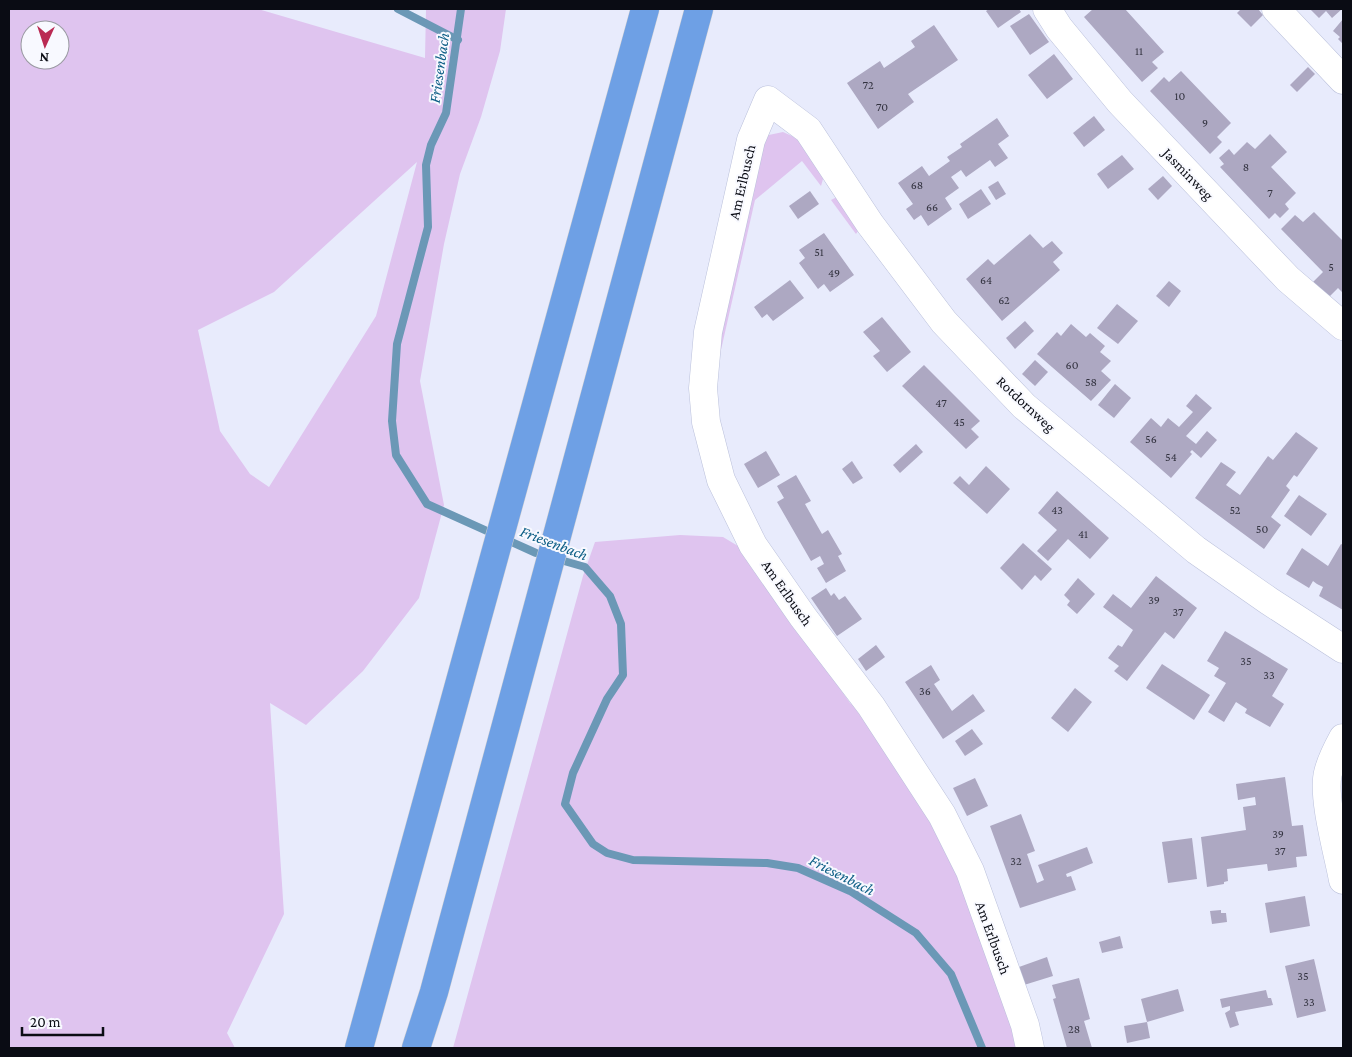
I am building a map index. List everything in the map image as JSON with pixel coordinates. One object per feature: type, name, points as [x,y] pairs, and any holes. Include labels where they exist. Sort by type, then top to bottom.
[{"type":"highway","points":[[359,1048],[645,9]]},
{"type":"highway","points":[[416,1048],[434,992],[699,9]]},
{"type":"street","name":"Jasminweg","points":[[1047,9],[1059,28],[1120,102],[1288,279],[1343,326]]},
{"type":"street","points":[[1276,9],[1343,80]]},
{"type":"street","name":"Rotdornweg","points":[[768,100],[808,130],[870,224],[944,322],[1024,406],[1196,550],[1269,601],[1343,649]]},
{"type":"street","name":"Am Erlbusch","points":[[768,100],[751,140],[708,332],[703,388],[705,414],[718,470],[753,545],[803,617],[871,706],[942,815],[970,871],[1025,1025],[1030,1048]]},
{"type":"street","points":[[1343,738],[1334,754],[1327,774],[1327,792],[1343,880]]},
{"type":"shaded area","points":[[9,9],[258,9],[425,58],[426,9],[506,9],[500,51],[481,117],[460,174],[444,244],[420,381],[444,505],[419,598],[363,671],[306,725],[270,703],[284,914],[227,1033],[235,1048],[9,1048]],"holes":[[[417,162],[376,316],[269,487],[250,474],[220,431],[198,330],[274,292]]]},
{"type":"shaded area","points":[[783,132],[801,140],[825,172],[821,186],[802,161],[755,200],[716,372],[706,386],[764,136]]},
{"type":"shaded area","points":[[842,198],[860,228],[856,234],[831,200]]},
{"type":"shaded area","points":[[680,535],[723,537],[743,549],[850,703],[868,715],[940,832],[963,883],[1019,1048],[453,1048],[583,576],[595,542]]},
{"type":"building","points":[[989,9],[1019,9],[1021,12],[998,28],[986,11]]},
{"type":"building","points":[[1093,9],[1125,9],[1164,52],[1152,62],[1158,68],[1142,82],[1084,17]]},
{"type":"building","points":[[1241,9],[1258,9],[1263,15],[1251,27],[1237,13]]},
{"type":"building","points":[[1310,9],[1342,9],[1332,18],[1326,11],[1319,18]]},
{"type":"building","points":[[1029,14],[1049,42],[1030,55],[1010,26]]},
{"type":"building","points":[[1343,19],[1343,44],[1338,39],[1340,37],[1333,31]]},
{"type":"building","points":[[934,25],[958,60],[908,94],[914,102],[878,129],[847,83],[880,61],[884,68],[915,47],[911,41]]},
{"type":"building","points":[[1054,54],[1073,79],[1047,99],[1028,75]]},
{"type":"building","points":[[1308,67],[1315,74],[1297,92],[1290,85]]},
{"type":"building","points":[[1181,71],[1231,123],[1217,137],[1222,142],[1210,154],[1150,91],[1164,77],[1169,82]]},
{"type":"building","points":[[1094,116],[1105,130],[1084,147],[1073,133]]},
{"type":"building","points":[[997,118],[1009,136],[998,144],[1008,158],[995,167],[990,160],[966,177],[961,170],[951,177],[959,188],[945,198],[952,209],[928,226],[921,215],[914,220],[906,209],[913,204],[898,183],[922,166],[929,176],[950,161],[947,157],[962,147],[960,144]]},
{"type":"building","points":[[1270,134],[1287,152],[1271,167],[1296,193],[1285,204],[1289,209],[1280,218],[1275,213],[1269,219],[1220,167],[1224,164],[1219,158],[1229,149],[1234,155],[1247,142],[1255,149]]},
{"type":"building","points":[[1122,155],[1134,169],[1108,189],[1097,174]]},
{"type":"building","points":[[1163,176],[1172,186],[1158,200],[1148,189]]},
{"type":"building","points":[[998,181],[1006,194],[996,200],[988,187]]},
{"type":"building","points":[[981,189],[991,204],[968,219],[959,204]]},
{"type":"building","points":[[810,191],[819,204],[798,219],[789,206]]},
{"type":"building","points":[[1314,212],[1343,241],[1343,293],[1338,288],[1326,300],[1310,285],[1323,272],[1281,229],[1295,215],[1303,222]]},
{"type":"building","points":[[824,233],[854,275],[830,292],[824,284],[818,289],[799,263],[805,258],[799,250]]},
{"type":"building","points":[[1030,234],[1043,248],[1052,241],[1063,253],[1053,262],[1060,270],[1002,321],[966,279],[988,259],[994,265]]},
{"type":"building","points":[[790,280],[804,298],[773,321],[767,314],[762,318],[754,307]]},
{"type":"building","points":[[1169,281],[1181,291],[1169,307],[1156,296]]},
{"type":"building","points":[[1117,304],[1138,321],[1118,344],[1097,328]]},
{"type":"building","points":[[882,317],[911,352],[887,372],[873,356],[880,351],[863,332]]},
{"type":"building","points":[[1025,321],[1034,331],[1015,349],[1006,338]]},
{"type":"building","points":[[1071,324],[1086,337],[1090,333],[1105,346],[1100,352],[1111,361],[1101,371],[1111,380],[1091,401],[1037,354],[1057,332],[1061,336]]},
{"type":"building","points":[[1035,360],[1048,372],[1035,386],[1022,374]]},
{"type":"building","points":[[924,365],[980,421],[971,429],[979,437],[966,449],[902,386]]},
{"type":"building","points":[[1115,384],[1131,398],[1114,418],[1098,405]]},
{"type":"building","points":[[1196,394],[1212,408],[1186,436],[1196,444],[1207,431],[1217,440],[1201,458],[1192,450],[1190,452],[1192,454],[1171,478],[1130,442],[1151,418],[1161,427],[1168,418],[1179,427],[1193,412],[1186,406]]},
{"type":"building","points":[[1296,432],[1318,448],[1297,477],[1294,475],[1286,486],[1290,490],[1271,517],[1281,525],[1264,549],[1195,498],[1221,462],[1236,472],[1226,485],[1240,495],[1268,456],[1273,460]]},
{"type":"building","points":[[916,444],[923,452],[900,473],[893,465]]},
{"type":"building","points":[[766,451],[780,475],[758,488],[744,464]]},
{"type":"building","points":[[852,461],[863,478],[853,484],[842,469]]},
{"type":"building","points":[[986,466],[1010,489],[987,514],[953,483],[960,476],[969,485]]},
{"type":"building","points":[[796,475],[811,501],[805,504],[822,534],[828,530],[842,554],[838,556],[846,571],[826,583],[817,568],[824,564],[820,556],[811,561],[777,502],[784,498],[777,486]]},
{"type":"building","points":[[1057,491],[1109,538],[1090,559],[1068,539],[1048,561],[1037,551],[1057,530],[1038,513]]},
{"type":"building","points":[[1299,495],[1327,514],[1311,536],[1284,516]]},
{"type":"building","points":[[1023,543],[1052,569],[1041,581],[1035,575],[1022,590],[1000,568]]},
{"type":"building","points":[[1341,544],[1343,545],[1343,610],[1319,596],[1323,587],[1313,581],[1309,588],[1286,574],[1302,548],[1328,566]]},
{"type":"building","points":[[1156,576],[1197,608],[1174,639],[1165,632],[1127,681],[1114,671],[1119,666],[1108,658],[1118,645],[1122,647],[1133,630],[1103,607],[1113,594],[1131,608]]},
{"type":"building","points":[[1078,578],[1095,594],[1077,614],[1067,605],[1070,601],[1064,595]]},
{"type":"building","points":[[826,588],[831,596],[834,593],[839,600],[845,596],[862,619],[837,636],[811,598]]},
{"type":"building","points":[[1225,631],[1288,669],[1272,696],[1284,704],[1270,727],[1245,713],[1247,709],[1236,702],[1224,722],[1208,712],[1226,683],[1214,676],[1219,668],[1207,661]]},
{"type":"building","points":[[876,645],[885,657],[866,671],[858,659]]},
{"type":"building","points":[[1162,664],[1210,695],[1194,720],[1146,688]]},
{"type":"building","points":[[931,665],[940,680],[934,684],[952,711],[973,694],[985,711],[943,739],[905,682]]},
{"type":"building","points":[[1075,688],[1092,702],[1068,732],[1051,718]]},
{"type":"building","points":[[972,729],[983,744],[965,756],[955,741]]},
{"type":"building","points":[[1285,777],[1292,826],[1303,825],[1307,856],[1296,857],[1297,867],[1268,871],[1267,864],[1227,869],[1228,881],[1224,882],[1224,884],[1207,887],[1201,837],[1246,830],[1243,807],[1256,805],[1255,797],[1238,800],[1236,784]]},
{"type":"building","points":[[975,778],[988,806],[967,816],[953,788]]},
{"type":"building","points":[[1021,814],[1035,851],[1027,854],[1037,883],[1044,880],[1038,865],[1087,847],[1093,863],[1066,874],[1067,877],[1071,876],[1076,890],[1020,908],[990,826]]},
{"type":"building","points":[[1192,838],[1197,879],[1168,883],[1162,842]]},
{"type":"building","points":[[1305,896],[1310,926],[1270,933],[1265,903]]},
{"type":"building","points":[[1221,910],[1221,913],[1226,913],[1227,922],[1212,924],[1210,911]]},
{"type":"building","points":[[1120,936],[1123,948],[1102,953],[1099,942]]},
{"type":"building","points":[[1047,957],[1053,976],[1024,985],[1019,967]]},
{"type":"building","points":[[1314,959],[1326,1011],[1297,1018],[1285,966]]},
{"type":"building","points":[[1079,978],[1090,1019],[1084,1021],[1092,1048],[1067,1048],[1053,999],[1056,998],[1052,985]]},
{"type":"building","points":[[1178,989],[1184,1011],[1147,1022],[1141,999]]},
{"type":"building","points":[[1266,990],[1268,998],[1271,998],[1273,1005],[1235,1012],[1239,1025],[1230,1028],[1225,1013],[1230,1010],[1230,1006],[1222,1008],[1220,999]]},
{"type":"building","points":[[1147,1022],[1150,1038],[1127,1043],[1124,1026]]},
{"type":"waterway","points":[[398,9],[458,40]]},
{"type":"waterway","name":"Friesenbach","points":[[461,9],[446,113],[431,145],[426,165],[428,227],[397,344],[392,421],[396,455],[427,504],[536,553],[585,567],[610,596],[621,624],[623,675],[607,699],[573,773],[565,804],[593,844],[607,853],[633,860],[767,863],[798,868],[850,891],[916,933],[951,974],[982,1048]]}]
